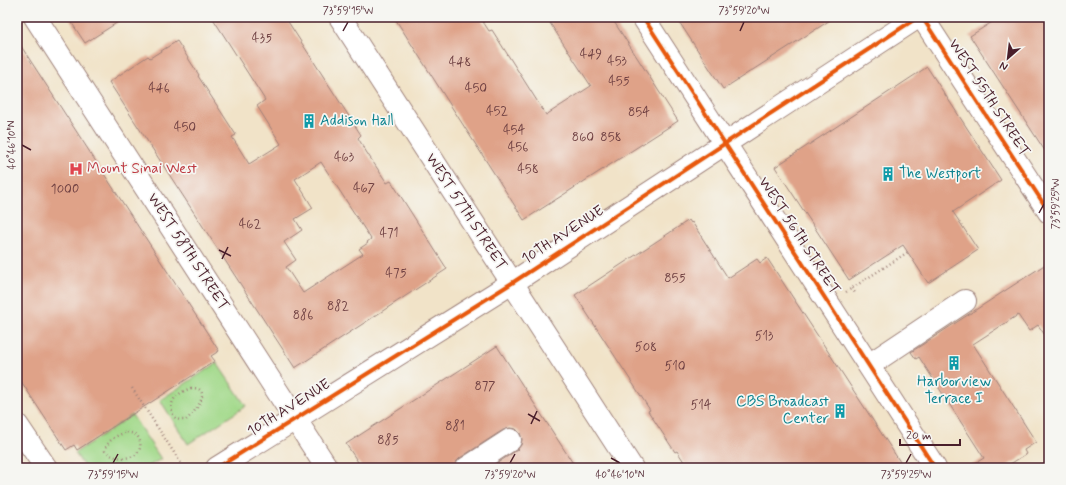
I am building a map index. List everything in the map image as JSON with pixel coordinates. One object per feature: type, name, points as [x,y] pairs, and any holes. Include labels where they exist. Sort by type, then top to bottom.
[{"type":"main road","name":"WEST 58TH STREET","points":[[36,17],[327,468]]},
{"type":"main road","name":"WEST 57TH STREET","points":[[340,17],[632,468]]},
{"type":"main road","name":"WEST 56TH STREET","points":[[643,17],[935,468]]},
{"type":"main road","name":"10TH AVENUE","points":[[217,468],[512,283],[918,17]]},
{"type":"main road","name":"WEST 55TH STREET","points":[[922,17],[1049,212]]},
{"type":"main road","points":[[869,365],[965,301]]},
{"type":"main road","points":[[17,424],[46,468]]},
{"type":"main road","points":[[467,468],[510,440]]},
{"type":"path","points":[[855,293],[853,288],[908,252]]},
{"type":"path","points":[[132,388],[184,468]]},
{"type":"path","points":[[191,388],[200,391],[202,394],[202,399],[190,416],[186,420],[178,420],[175,417],[171,407],[175,397],[191,388]]},
{"type":"path","points":[[127,432],[133,433],[137,436],[140,445],[135,455],[121,457],[112,456],[107,454],[105,451],[109,442],[121,434],[127,432]]},
{"type":"green space","points":[[217,363],[246,406],[188,444],[160,400]]},
{"type":"green space","points":[[132,415],[161,459],[146,468],[85,468],[75,453]]},
{"type":"building","points":[[68,17],[126,17],[85,43]]},
{"type":"building","points":[[212,17],[285,17],[361,135],[358,138],[367,153],[387,183],[391,181],[447,269],[295,368],[109,82],[148,56],[150,58],[177,41],[236,135],[232,137],[249,164],[281,144],[257,106],[265,100]],"holes":[[[321,162],[371,239],[359,249],[363,254],[303,293],[286,267],[296,260],[284,242],[302,230],[295,219],[313,208],[295,179]]]},
{"type":"building","points":[[394,17],[480,17],[489,31],[492,30],[546,115],[591,86],[546,17],[611,17],[678,121],[524,220]]},
{"type":"building","points":[[676,17],[835,17],[723,89]]},
{"type":"building","points":[[1000,17],[1049,17],[1049,157],[970,36]]},
{"type":"building","name":"Mount Sinai West","points":[[17,40],[219,351],[211,356],[215,361],[77,450],[74,445],[66,450],[17,375]]},
{"type":"building","name":"The Westport","points":[[927,67],[1001,180],[953,212],[978,250],[928,283],[903,245],[849,280],[775,167]]},
{"type":"building","points":[[689,220],[691,223],[692,222],[728,278],[757,259],[760,263],[767,258],[904,468],[688,468],[677,451],[675,452],[648,411],[650,410],[575,295]]},
{"type":"building","name":"Harborview Terrace I","points":[[1049,262],[1049,341],[1038,325],[1029,331],[1018,315],[973,344],[1036,442],[1024,450],[1026,454],[1004,468],[967,468],[984,458],[919,357],[916,359],[911,352]]},
{"type":"building","points":[[497,346],[576,468],[490,468],[517,450],[521,445],[522,439],[520,433],[516,429],[510,428],[503,430],[460,458],[456,462],[455,468],[362,468],[346,444]]},
{"type":"cycle path","points":[[643,17],[935,468]]},
{"type":"cycle path","points":[[217,468],[512,283],[918,17]]},
{"type":"cycle path","points":[[922,17],[1049,212]]},
{"type":"place","name":"Addison Hall","points":[[309,121]]},
{"type":"place","name":"Mount Sinai West","points":[[76,169]]},
{"type":"place","name":"The Westport","points":[[888,174]]},
{"type":"place","name":"Harborview Terrace I","points":[[954,363]]},
{"type":"place","name":"CBS Broadcast Center","points":[[840,411]]}]
